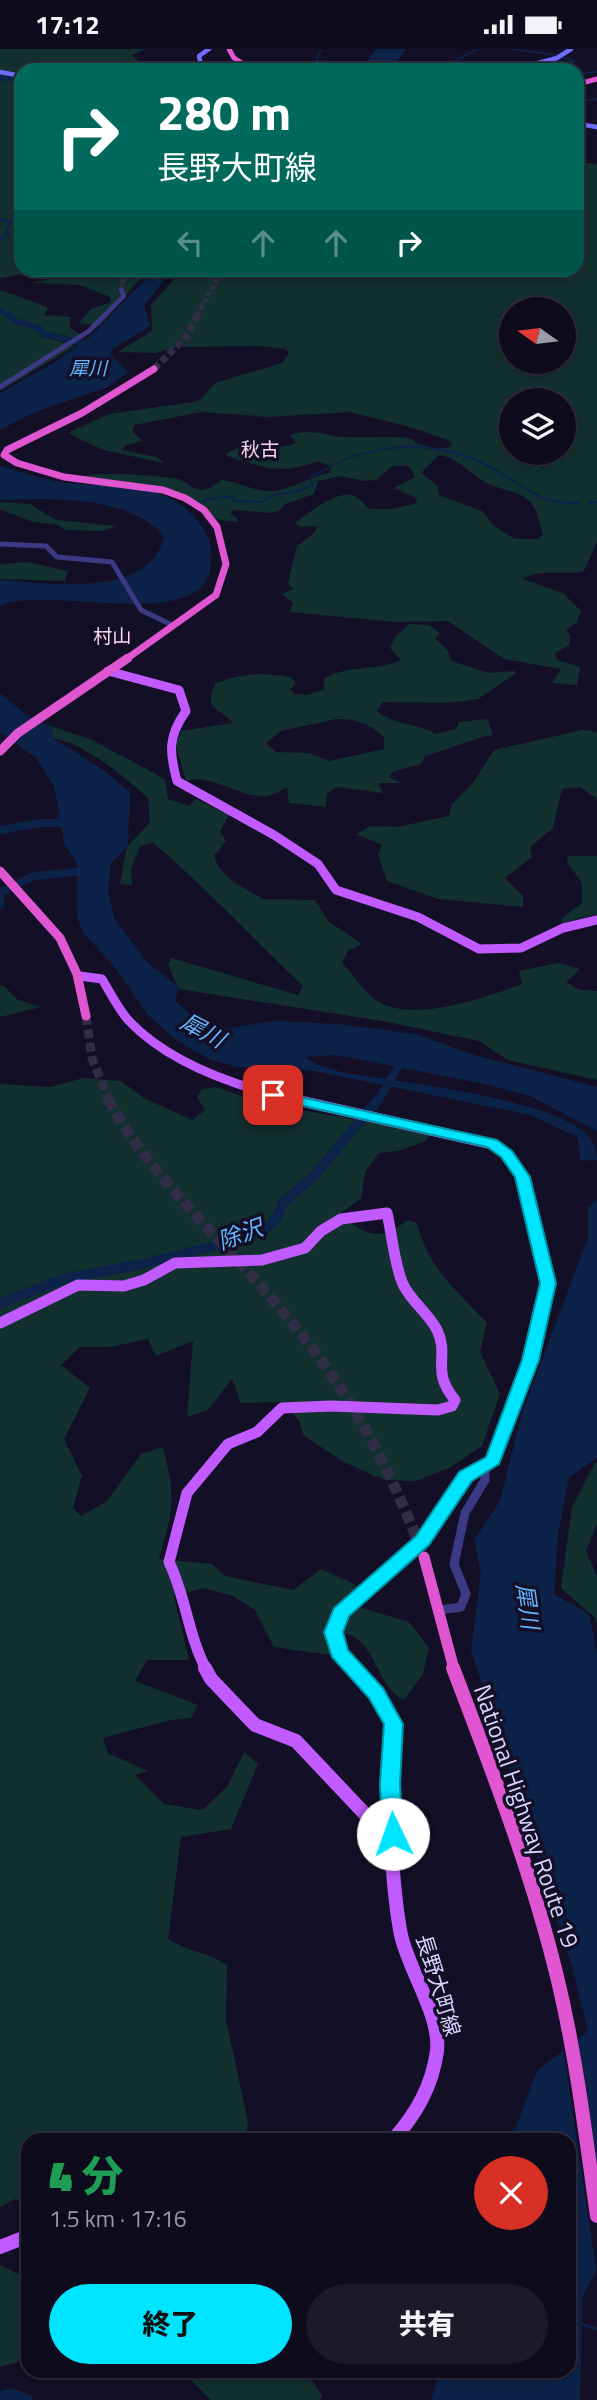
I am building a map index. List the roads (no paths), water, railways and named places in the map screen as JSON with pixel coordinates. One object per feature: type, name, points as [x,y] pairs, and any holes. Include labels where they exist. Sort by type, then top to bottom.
[{"type":"highway","points":[[229,49],[241,63]]},
{"type":"highway","points":[[0,751],[18,733],[46,713],[212,600],[223,585],[224,546],[203,509],[164,490],[61,477],[13,462],[4,456],[7,450],[82,413],[154,369]]},
{"type":"highway","points":[[0,871],[61,939],[80,976],[86,1016]]},
{"type":"highway","name":"National Highway Route 19","points":[[424,1557],[449,1657],[502,1797],[566,2011],[597,2216]]},
{"type":"main road","points":[[200,63],[199,56],[209,49]]},
{"type":"main road","points":[[538,63],[557,58],[571,49]]},
{"type":"main road","points":[[108,671],[179,690],[186,711],[169,736],[177,781],[274,835],[318,864],[336,890],[418,917],[479,949],[521,948],[563,928],[597,919]]},
{"type":"main road","name":"長野大町線","points":[[80,976],[103,979],[128,1020],[171,1054],[195,1067],[273,1095],[492,1144],[507,1154],[522,1177],[548,1283],[531,1360],[514,1398],[503,1439],[493,1460],[485,1468],[466,1476],[423,1541],[341,1613],[334,1632],[339,1652],[377,1693],[393,1724],[390,1784],[402,1939],[436,2031],[438,2050],[434,2068],[416,2113],[399,2133]]},
{"type":"main road","points":[[0,1322],[78,1285],[124,1286],[144,1280],[175,1263],[262,1260],[305,1248],[321,1231],[341,1219],[387,1213],[402,1283],[437,1330],[441,1346],[440,1375],[444,1387],[455,1400],[452,1406],[438,1410],[299,1405],[282,1408],[257,1432],[228,1444],[187,1493],[169,1562],[182,1589],[194,1646],[211,1679],[255,1725],[296,1741],[380,1830],[393,1834]]},
{"type":"main road","points":[[0,2247],[21,2239]]},
{"type":"street","points":[[0,387],[17,379],[29,367],[89,331],[101,316],[121,301],[124,296],[121,290]]},
{"type":"street","points":[[0,544],[46,546],[52,556],[112,562],[138,607],[174,626]]},
{"type":"street","points":[[439,1610],[461,1607],[465,1601],[465,1591],[454,1564],[465,1513],[484,1483],[485,1468]]},
{"type":"water","points":[[376,49],[406,49],[396,63],[367,62]]},
{"type":"water","name":"犀川","points":[[147,277],[167,277],[144,305],[150,325],[109,353],[128,372],[108,387],[35,412],[0,430],[0,393],[55,362],[92,335]]},
{"type":"water","points":[[0,466],[58,482],[144,489],[174,501],[196,519],[209,540],[211,563],[203,585],[183,598],[155,603],[51,600],[21,601],[0,606],[0,580],[70,584],[119,579],[140,570],[155,556],[164,536],[148,522],[109,506],[65,500],[0,500]]},
{"type":"water","points":[[0,693],[26,715],[51,726],[53,738],[103,770],[130,792],[128,846],[111,863],[108,890],[114,918],[148,963],[179,987],[175,1001],[190,1014],[228,1028],[273,1021],[338,1024],[416,1034],[471,1054],[597,1087],[597,1131],[530,1096],[485,1084],[336,1055],[305,1057],[316,1064],[341,1072],[432,1086],[536,1109],[564,1120],[584,1132],[594,1145],[597,1160],[581,1161],[577,1137],[531,1115],[314,1071],[238,1067],[211,1060],[176,1040],[149,1016],[113,965],[83,933],[77,916],[77,863],[65,846],[54,786],[36,758],[0,732]]},
{"type":"water","points":[[597,1200],[597,1458],[569,1477],[558,1534],[554,1594],[589,1614],[597,1653],[597,2269],[583,2296],[580,2400],[431,2400],[438,2378],[576,2378],[576,2133],[514,2133],[537,2071],[588,2031],[571,1963],[471,1650],[481,1574],[474,1540],[500,1501],[522,1413],[588,1238],[588,1207]]},
{"type":"waterway","points":[[321,49],[316,60],[325,63]]},
{"type":"waterway","points":[[452,63],[477,49]]},
{"type":"waterway","points":[[510,49],[556,55]]},
{"type":"waterway","points":[[564,58],[575,61],[569,63]]},
{"type":"waterway","points":[[584,73],[597,72]]},
{"type":"waterway","points":[[0,78],[14,79]]},
{"type":"waterway","points":[[584,99],[589,100]]},
{"type":"waterway","points":[[592,100],[597,99]]},
{"type":"waterway","points":[[0,219],[11,222],[6,232],[9,235],[0,239]]},
{"type":"waterway","points":[[0,311],[10,316]]},
{"type":"waterway","points":[[10,316],[13,320],[41,329],[43,334],[90,344]]},
{"type":"waterway","points":[[196,502],[228,496],[235,498],[233,501],[263,502],[272,495],[300,491],[312,485],[310,478],[352,457],[374,451],[420,447],[466,456],[540,497],[564,503],[579,503]]},
{"type":"waterway","points":[[588,503],[597,502]]},
{"type":"waterway","points":[[0,830],[40,823],[74,823]]},
{"type":"waterway","points":[[0,904],[1,892],[34,876],[87,871]]},
{"type":"waterway","name":"除沢","points":[[378,1101],[404,1057]]},
{"type":"waterway","name":"除沢","points":[[0,1303],[67,1278],[133,1266],[238,1240],[264,1230],[276,1219],[284,1201],[311,1179],[379,1099]]},
{"type":"waterway","points":[[581,2324],[597,2329]]},
{"type":"waterway","points":[[0,2398],[12,2395],[26,2400]]},
{"type":"tunnel","points":[[121,290],[125,277]]},
{"type":"tunnel","points":[[197,316],[219,277]]},
{"type":"tunnel","points":[[154,369],[186,337],[198,315]]},
{"type":"tunnel","points":[[86,1016],[92,1058],[109,1100]]},
{"type":"tunnel","points":[[109,1100],[125,1128],[165,1181],[277,1305],[324,1365],[379,1455],[424,1557]]},
{"type":"district","name":"秋古","points":[[260,448]]},
{"type":"district","name":"村山","points":[[112,635]]}]
